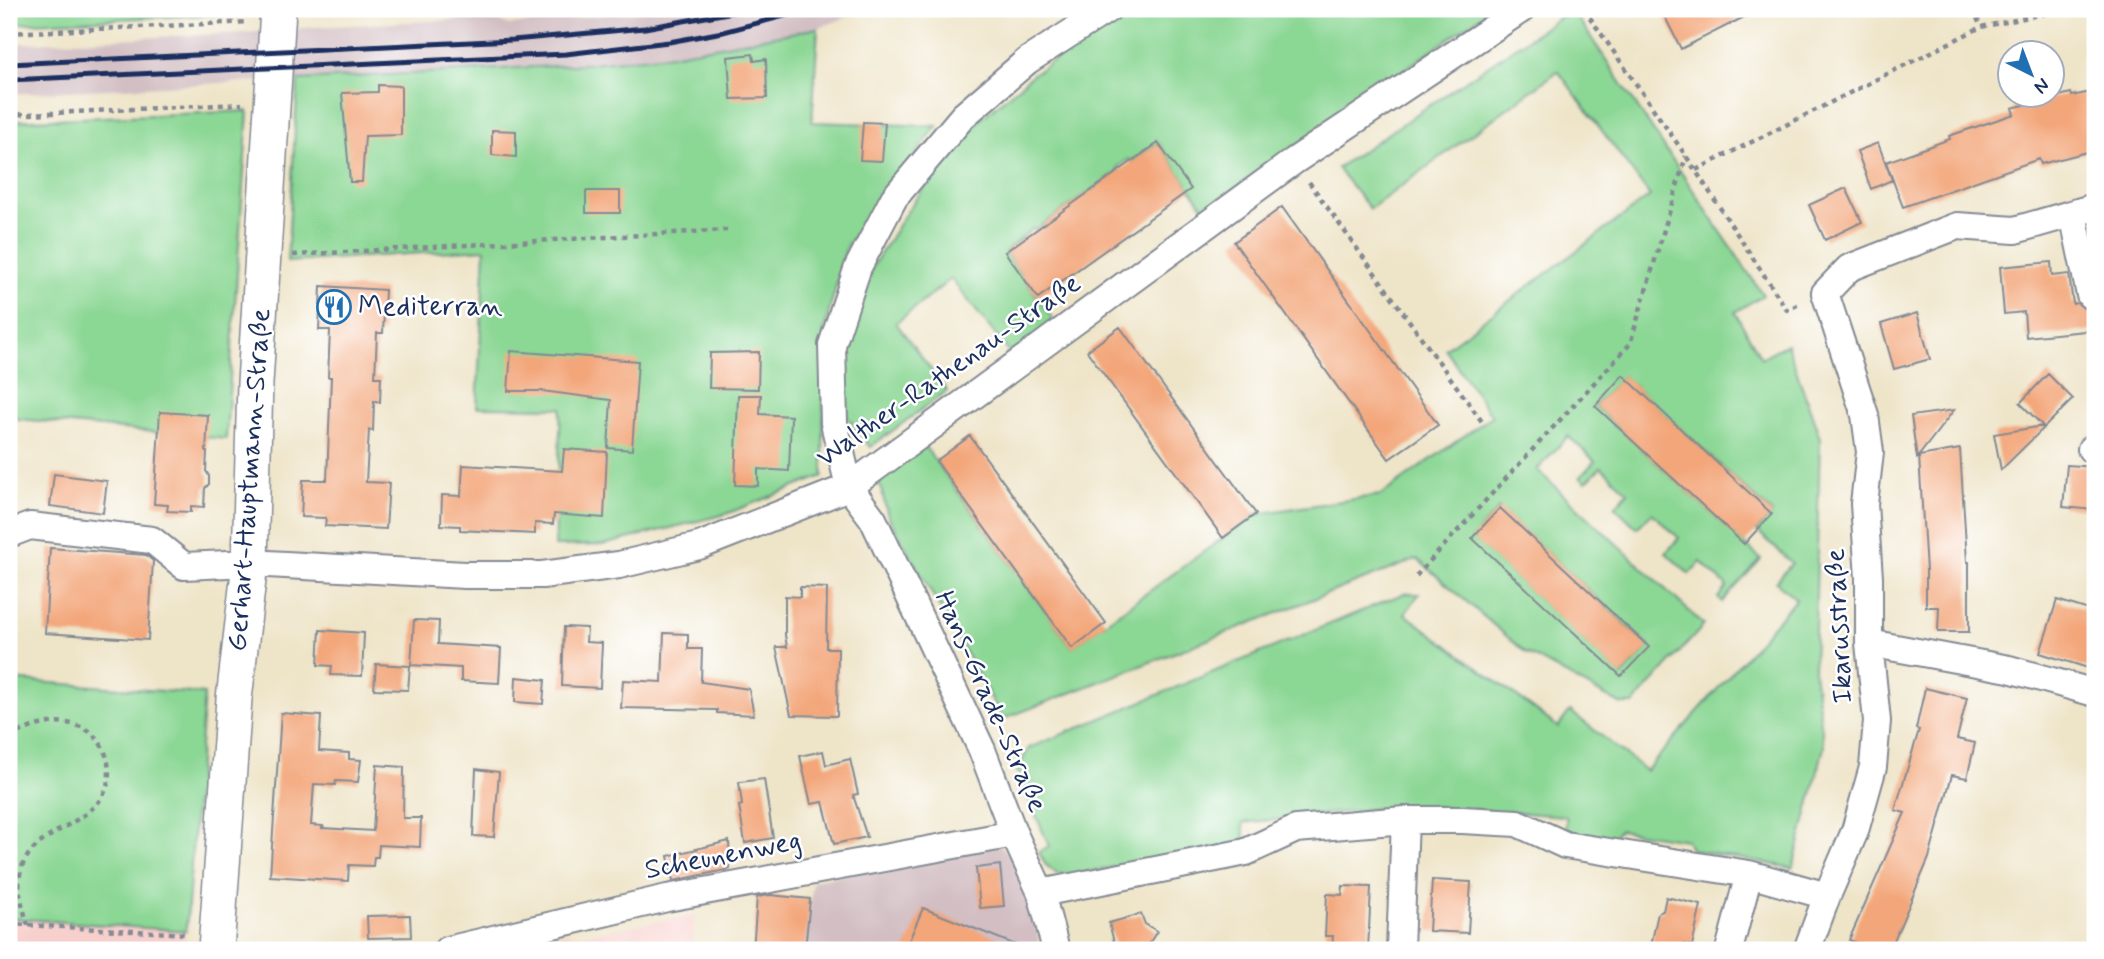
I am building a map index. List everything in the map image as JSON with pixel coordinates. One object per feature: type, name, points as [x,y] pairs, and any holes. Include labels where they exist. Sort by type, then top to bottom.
[{"type":"main road","name":"Gerhart-Hauptmann-Straße","points":[[204,943],[250,563],[256,383],[265,257],[268,15]]},
{"type":"street","points":[[849,487],[834,423],[832,345],[858,267],[894,198],[963,116],[1027,61],[1108,9]]},
{"type":"street","name":"Walther-Rathenau-Straße","points":[[9,534],[30,526],[152,540],[184,566],[250,563],[466,575],[542,575],[618,565],[699,546],[849,487],[1294,161],[1522,9]]},
{"type":"street","points":[[1825,293],[1849,268],[1957,226],[2015,230],[2084,211],[2090,295]]},
{"type":"street","name":"Ikarusstraße","points":[[1807,950],[1855,831],[1873,767],[1877,721],[1869,643],[1869,578],[1864,504],[1870,452],[1865,415],[1825,293]]},
{"type":"street","name":"Hans-Grade-Straße","points":[[849,487],[873,519],[982,750],[1014,834],[1041,893],[1056,950]]},
{"type":"street","points":[[1869,643],[2009,669],[2095,693]]},
{"type":"street","points":[[1041,893],[1247,852],[1296,829],[1405,820],[1517,823],[1565,845],[1749,874],[1827,896]]},
{"type":"street","points":[[1400,948],[1405,820]]},
{"type":"street","name":"Scheunenweg","points":[[447,950],[667,898],[1014,834]]},
{"type":"street","points":[[1729,950],[1749,874]]},
{"type":"path","points":[[1584,9],[1696,170],[1787,310],[1825,293]]},
{"type":"path","points":[[1973,9],[1981,27]]},
{"type":"path","points":[[1696,170],[1981,27],[2068,9]]},
{"type":"path","points":[[9,33],[268,15]]},
{"type":"path","points":[[9,115],[253,103]]},
{"type":"path","points":[[1416,576],[1630,344],[1686,156]]},
{"type":"path","points":[[1294,161],[1482,423]]},
{"type":"path","points":[[265,257],[727,230]]},
{"type":"path","points":[[9,736],[63,720],[77,724],[90,732],[101,744],[108,759],[110,773],[96,806],[30,854],[20,875],[18,892],[28,925]]},
{"type":"path","points":[[9,924],[204,943]]},
{"type":"shaded area","points":[[661,9],[869,9],[818,28],[671,55],[573,65],[9,94],[9,44],[489,18],[510,25]]},
{"type":"shaded area","points":[[1000,845],[1015,862],[1042,950],[805,950],[813,881]]},
{"type":"shaded area","points":[[695,915],[692,950],[501,950],[566,933],[580,935]]},
{"type":"shaded area","points":[[9,918],[186,931],[185,950],[9,950]]},
{"type":"green space","points":[[9,9],[251,9],[251,13],[9,24]]},
{"type":"green space","points":[[1132,9],[1491,9],[1205,209],[1158,143],[1132,162],[1129,159],[1117,168],[1119,171],[1035,230],[1033,228],[1005,252],[1057,325],[1013,357],[951,279],[896,323],[947,391],[870,447],[846,415],[847,338],[868,274],[943,160],[983,117],[1033,74]]},
{"type":"green space","points":[[1572,9],[1763,295],[1735,312],[1761,358],[1787,344],[1820,438],[1814,671],[1824,747],[1793,868],[1692,850],[1686,840],[1619,830],[1610,840],[1566,834],[1566,816],[1409,805],[1243,823],[1245,843],[1077,874],[1057,874],[1045,864],[1039,852],[1049,846],[1017,770],[1029,748],[1405,593],[1419,594],[1405,614],[1558,727],[1570,711],[1646,771],[1796,599],[1776,582],[1792,563],[1757,531],[1772,513],[1623,376],[1595,406],[1761,559],[1722,602],[1718,598],[1727,586],[1701,562],[1689,574],[1666,553],[1679,538],[1652,513],[1637,528],[1615,507],[1628,492],[1601,467],[1586,482],[1580,477],[1595,461],[1568,436],[1537,470],[1704,625],[1633,704],[1620,704],[1525,652],[1417,559],[1003,719],[888,516],[878,477],[925,447],[1072,647],[1256,514],[1381,495],[1492,416],[1445,349],[1650,196],[1558,71],[1370,209],[1337,168]],"holes":[[[1499,508],[1649,646],[1622,676],[1473,538]]]},
{"type":"green space","points":[[818,28],[812,122],[937,126],[847,245],[824,331],[823,476],[726,514],[603,545],[555,546],[561,408],[477,407],[485,249],[287,262],[298,80],[573,65],[671,55]]},
{"type":"green space","points":[[248,111],[226,439],[9,418],[9,121]]},
{"type":"green space","points":[[9,680],[204,694],[186,931],[9,918]]},
{"type":"building","points":[[1661,9],[1760,9],[1681,49]]},
{"type":"building","points":[[753,54],[754,61],[766,59],[767,98],[731,99],[728,57]]},
{"type":"building","points":[[378,85],[401,86],[401,135],[365,136],[362,182],[350,182],[342,93],[378,92]]},
{"type":"building","points":[[2095,91],[2095,150],[2041,164],[2039,159],[1903,207],[1886,162],[1950,139],[1949,136],[2014,114],[2012,108],[2066,108],[2066,94],[2071,93],[2072,96]]},
{"type":"building","points":[[863,122],[885,123],[882,161],[860,160]]},
{"type":"building","points":[[492,130],[516,131],[516,157],[492,155]]},
{"type":"building","points":[[1158,143],[1191,189],[1038,298],[1005,252]]},
{"type":"building","points":[[1878,143],[1892,180],[1871,189],[1857,151]]},
{"type":"building","points":[[1846,188],[1862,222],[1825,240],[1809,205]]},
{"type":"building","points":[[586,191],[620,191],[620,213],[586,213]]},
{"type":"building","points":[[1282,207],[1438,425],[1389,459],[1234,242]]},
{"type":"building","points":[[2051,262],[2052,276],[2069,274],[2073,304],[2077,303],[2086,310],[2095,309],[2095,330],[2026,337],[2024,312],[2004,314],[2000,267]]},
{"type":"building","points":[[321,286],[385,290],[383,333],[377,333],[375,377],[381,377],[380,402],[374,401],[373,431],[369,430],[366,482],[389,483],[386,529],[325,526],[326,518],[301,517],[303,480],[327,480],[330,330],[319,330]]},
{"type":"building","points":[[1917,313],[1930,359],[1894,369],[1881,324]]},
{"type":"building","points":[[1120,327],[1256,514],[1223,538],[1087,351]]},
{"type":"building","points":[[511,351],[638,361],[632,450],[608,448],[611,400],[542,391],[508,391]]},
{"type":"building","points":[[759,352],[758,389],[709,388],[710,353]]},
{"type":"building","points":[[2048,374],[2073,399],[2001,470],[1994,434],[2043,426],[2020,403]]},
{"type":"building","points":[[1623,375],[1772,514],[1744,544],[1595,406]]},
{"type":"building","points":[[738,395],[761,395],[760,414],[791,416],[789,471],[758,469],[758,486],[735,485]]},
{"type":"building","points":[[1954,410],[1917,458],[1911,416]]},
{"type":"building","points":[[160,412],[208,415],[206,471],[209,484],[205,488],[204,507],[191,506],[191,512],[167,511],[168,505],[154,504]]},
{"type":"building","points":[[970,436],[1106,623],[1072,648],[936,461]]},
{"type":"building","points":[[564,449],[607,452],[604,518],[554,514],[553,524],[535,523],[535,534],[460,530],[460,526],[441,525],[442,495],[461,496],[463,465],[562,471]]},
{"type":"building","points":[[1960,449],[1969,562],[1969,632],[1938,632],[1939,607],[1926,607],[1919,456]]},
{"type":"building","points":[[2067,465],[2095,467],[2095,510],[2063,507]]},
{"type":"building","points":[[54,474],[107,481],[103,513],[50,506]]},
{"type":"building","points":[[1500,508],[1649,647],[1621,676],[1472,538]]},
{"type":"building","points":[[50,548],[146,555],[153,561],[148,640],[45,633]]},
{"type":"building","points":[[800,587],[827,588],[826,648],[838,648],[837,716],[791,715],[776,647],[787,647],[785,596],[800,597]]},
{"type":"building","points":[[2057,600],[2095,612],[2095,646],[2088,668],[2040,653]]},
{"type":"building","points":[[414,620],[439,621],[438,644],[501,648],[499,683],[461,681],[461,668],[411,665]]},
{"type":"building","points":[[564,627],[587,628],[586,642],[602,643],[600,688],[562,686]]},
{"type":"building","points":[[320,630],[364,633],[362,676],[331,675],[332,666],[318,665]]},
{"type":"building","points":[[664,633],[688,634],[688,649],[702,649],[701,682],[749,689],[754,715],[717,713],[717,710],[621,708],[623,680],[662,682]]},
{"type":"building","points":[[376,664],[410,666],[408,690],[374,689]]},
{"type":"building","points":[[516,677],[545,680],[543,704],[515,702]]},
{"type":"building","points":[[1925,688],[1967,698],[1957,739],[1975,743],[1967,778],[1952,775],[1929,858],[1890,950],[1875,950],[1849,940],[1905,813],[1895,810],[1919,730],[1916,729]]},
{"type":"building","points":[[281,713],[321,716],[319,751],[349,753],[349,759],[361,760],[358,782],[314,784],[311,825],[373,831],[377,765],[404,767],[403,818],[421,818],[420,847],[379,845],[378,857],[374,857],[373,866],[349,865],[348,881],[270,876]]},
{"type":"building","points":[[823,751],[826,765],[850,759],[858,794],[853,795],[867,837],[834,844],[823,802],[811,804],[800,756]]},
{"type":"building","points":[[476,769],[499,772],[494,837],[473,836]]},
{"type":"building","points":[[764,779],[773,838],[745,843],[739,806],[742,805],[739,782]]},
{"type":"building","points":[[729,841],[730,869],[673,881],[668,856]]},
{"type":"building","points":[[1000,865],[1004,906],[980,908],[976,868]]},
{"type":"building","points":[[1432,880],[1471,882],[1468,933],[1429,931]]},
{"type":"building","points":[[1343,886],[1371,887],[1368,950],[1332,950],[1333,936],[1325,936],[1327,894],[1342,895]]},
{"type":"building","points":[[770,895],[810,899],[805,950],[753,950],[757,897]]},
{"type":"building","points":[[1666,897],[1701,905],[1692,946],[1683,944],[1682,950],[1650,950],[1658,913],[1663,911]]},
{"type":"building","points":[[923,908],[1026,949],[905,950]]},
{"type":"building","points":[[1141,914],[1145,924],[1157,931],[1145,950],[1116,950],[1109,923]]},
{"type":"building","points":[[410,915],[411,937],[368,938],[367,916]]},
{"type":"railway","points":[[9,64],[513,40],[645,28],[750,9]]},
{"type":"railway","points":[[9,80],[566,54],[669,42],[723,32],[811,9]]},
{"type":"place","name":"Mediterran","points":[[334,307]]}]
